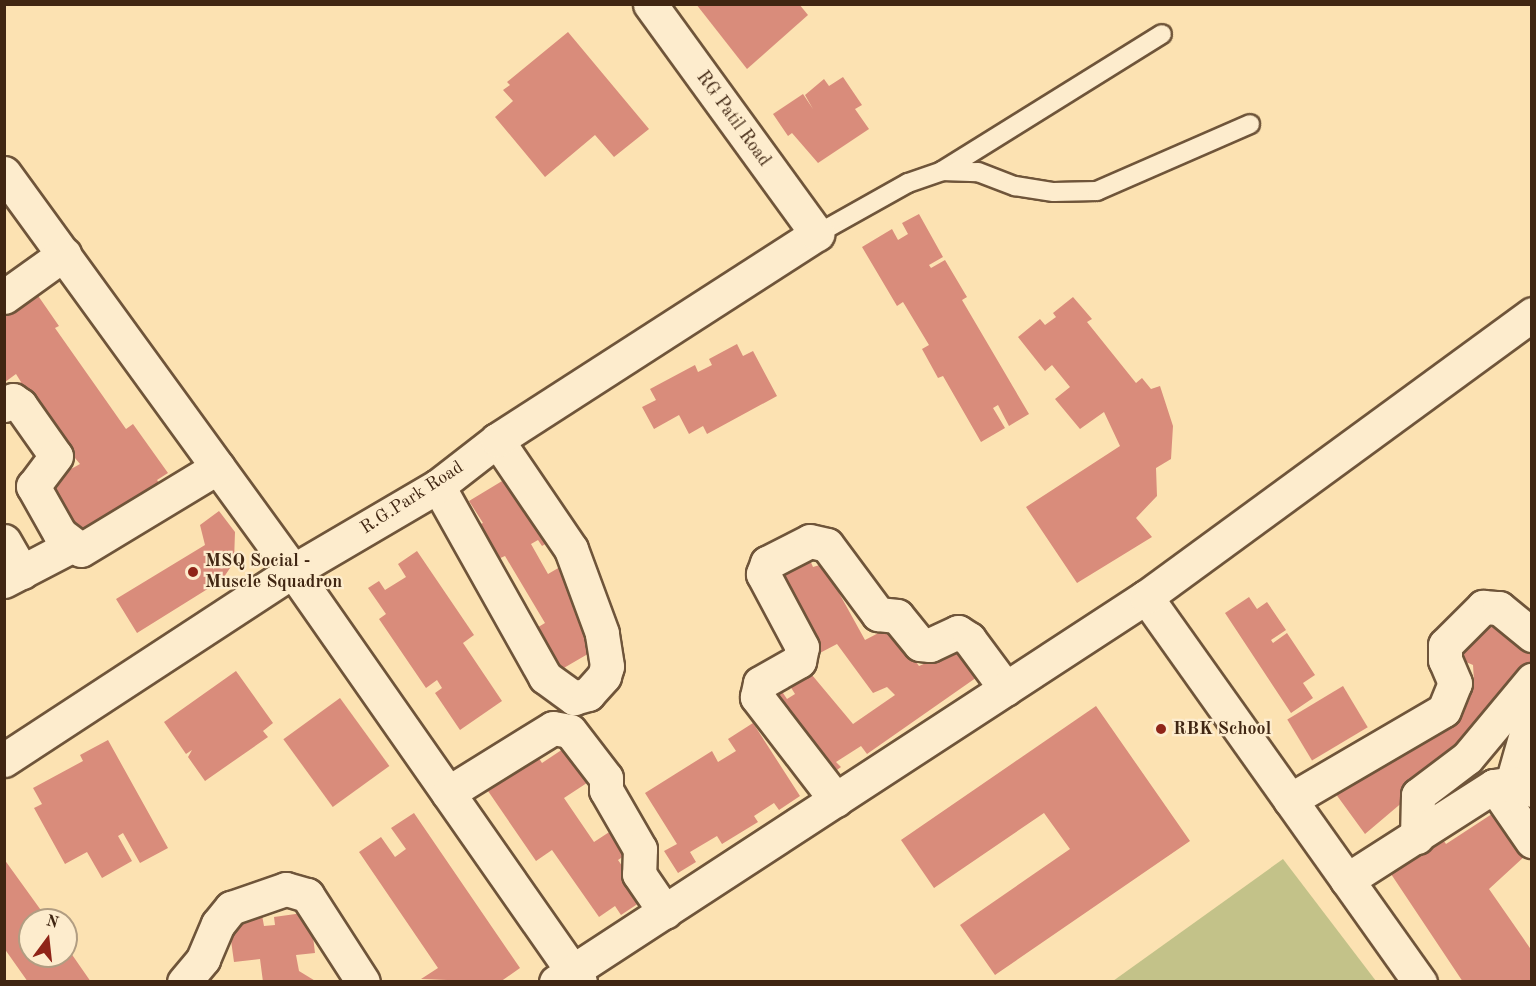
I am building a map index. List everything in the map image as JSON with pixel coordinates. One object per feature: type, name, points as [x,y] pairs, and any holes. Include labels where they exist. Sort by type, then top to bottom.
[{"type":"street","name":"RG Patil Road","points":[[650,4],[817,234]]},
{"type":"street","points":[[4,174],[293,571],[448,793],[570,978],[665,912],[1146,597],[1532,314]]},
{"type":"street","name":"R.G.Park Road","points":[[4,760],[293,571],[438,486],[497,440],[817,234]]},
{"type":"street","points":[[4,297],[64,254]]},
{"type":"street","points":[[4,405],[13,400],[20,405],[56,456],[33,486],[71,546],[81,549],[99,541],[218,467]]},
{"type":"street","points":[[438,486],[545,678],[574,698],[588,694],[604,676],[607,666],[602,633],[571,549],[497,440]]},
{"type":"street","points":[[4,541],[13,577],[71,546]]},
{"type":"street","points":[[836,800],[757,697],[760,683],[799,661],[802,647],[763,574],[767,563],[810,542],[827,545],[878,614],[897,616],[920,644],[930,645],[958,632],[969,639],[1006,688]]},
{"type":"street","points":[[1146,597],[1420,981]]},
{"type":"street","points":[[1290,800],[1444,710],[1455,683],[1444,660],[1445,645],[1483,608],[1499,608],[1532,635]]},
{"type":"street","points":[[1418,837],[1418,795],[1467,758],[1532,680]]},
{"type":"street","points":[[1532,713],[1513,786],[1532,841]]},
{"type":"street","points":[[448,793],[553,728],[570,731],[606,778],[606,790],[640,849],[639,874],[665,912]]},
{"type":"street","points":[[1347,880],[1418,837],[1513,786]]},
{"type":"street","points":[[184,981],[203,959],[218,924],[231,908],[286,889],[307,895],[363,981]]},
{"type":"lane","points":[[817,234],[908,183],[942,171],[1162,34]]},
{"type":"lane","points":[[942,171],[978,172],[1015,186],[1054,192],[1097,191],[1250,124]]},
{"type":"shaded area","points":[[1283,859],[1376,981],[1113,981]]},
{"type":"building","points":[[696,4],[799,4],[808,15],[747,69]]},
{"type":"building","points":[[568,32],[649,129],[614,157],[595,135],[545,177],[495,117],[513,101],[503,90],[510,85],[507,82]]},
{"type":"building","points":[[843,77],[862,105],[855,109],[869,129],[818,163],[792,133],[788,136],[773,114],[803,94],[813,109],[805,95],[824,79],[829,86]]},
{"type":"building","points":[[919,214],[943,257],[929,265],[931,268],[945,260],[967,297],[962,300],[1029,414],[1009,426],[998,405],[993,408],[1005,428],[981,442],[943,376],[938,378],[922,349],[929,345],[903,302],[897,306],[862,247],[892,229],[898,240],[908,234],[902,223]]},
{"type":"building","points":[[32,287],[59,326],[55,328],[126,429],[133,424],[168,473],[157,480],[160,484],[84,537],[46,483],[80,464],[75,458],[69,462],[15,385],[21,382],[16,374],[5,382],[5,306]]},
{"type":"building","points":[[1073,297],[1092,319],[1087,322],[1136,383],[1142,378],[1151,389],[1160,386],[1173,426],[1171,459],[1156,468],[1157,496],[1136,518],[1152,537],[1077,583],[1026,507],[1120,446],[1104,412],[1080,429],[1055,399],[1070,387],[1052,365],[1045,371],[1018,337],[1040,319],[1045,325],[1056,317],[1053,313]]},
{"type":"building","points":[[737,344],[743,356],[753,351],[777,396],[707,434],[703,426],[689,434],[679,415],[654,429],[642,407],[656,400],[650,389],[695,365],[698,372],[712,365],[709,359]]},
{"type":"building","points":[[512,475],[557,537],[542,546],[538,540],[531,544],[548,574],[560,567],[598,630],[585,638],[593,651],[550,676],[530,632],[545,623],[505,556],[498,559],[478,525],[483,523],[469,501]]},
{"type":"building","points":[[219,511],[235,532],[234,562],[222,580],[137,633],[116,599],[205,545],[200,525]]},
{"type":"building","points":[[417,551],[474,635],[463,643],[502,701],[460,730],[435,693],[442,688],[437,680],[426,688],[379,619],[386,614],[368,588],[379,581],[385,590],[406,577],[398,564]]},
{"type":"building","points":[[809,558],[813,567],[823,564],[865,640],[890,627],[919,666],[961,648],[980,675],[867,754],[861,746],[836,762],[841,767],[826,778],[768,700],[781,690],[787,699],[795,694],[790,686],[812,675],[853,724],[895,695],[887,687],[873,693],[837,644],[816,655],[773,578]]},
{"type":"building","points":[[1249,597],[1257,609],[1267,602],[1286,630],[1271,640],[1273,643],[1287,633],[1315,675],[1303,683],[1313,698],[1291,713],[1225,613]]},
{"type":"building","points":[[1492,612],[1532,649],[1532,667],[1437,773],[1365,834],[1330,786],[1442,724],[1470,693],[1474,681],[1473,665],[1452,656]]},
{"type":"building","points":[[236,671],[273,723],[263,731],[268,737],[205,781],[188,757],[192,750],[186,754],[164,722]]},
{"type":"building","points":[[1343,686],[1368,727],[1312,761],[1287,719]]},
{"type":"building","points":[[340,698],[389,766],[333,807],[283,739]]},
{"type":"building","points":[[1096,706],[1190,841],[995,975],[960,925],[1070,849],[1044,813],[934,888],[901,840]]},
{"type":"building","points":[[753,723],[800,796],[779,810],[774,803],[754,816],[758,822],[722,844],[717,836],[690,852],[696,862],[678,873],[664,851],[677,844],[645,793],[712,751],[718,762],[736,751],[728,739]]},
{"type":"building","points":[[108,740],[168,848],[140,863],[123,833],[118,836],[132,861],[102,878],[87,852],[65,864],[34,808],[42,804],[33,788],[83,761],[80,755]]},
{"type":"building","points":[[572,743],[596,777],[564,798],[594,842],[617,827],[633,850],[618,860],[645,899],[621,915],[615,906],[599,917],[552,850],[536,861],[488,791],[512,775],[505,764],[531,746],[542,763]]},
{"type":"building","points":[[1495,812],[1526,855],[1489,889],[1532,951],[1532,982],[1463,982],[1389,871],[1441,837],[1446,844]]},
{"type":"building","points":[[414,813],[520,968],[500,982],[421,979],[438,968],[359,852],[381,837],[395,857],[406,849],[391,828]]},
{"type":"building","points":[[4,859],[39,908],[18,908],[18,968],[4,948]]},
{"type":"building","points":[[310,912],[315,953],[296,955],[299,971],[317,982],[263,982],[260,959],[234,962],[228,919],[262,915],[264,926],[275,925],[274,917]]},
{"type":"building","points":[[78,963],[91,982],[28,982],[18,968],[78,968]]},
{"type":"place","name":"MSQ Social - Muscle Squadron","points":[[193,572]]},
{"type":"place","name":"RBK School","points":[[1161,729]]}]
